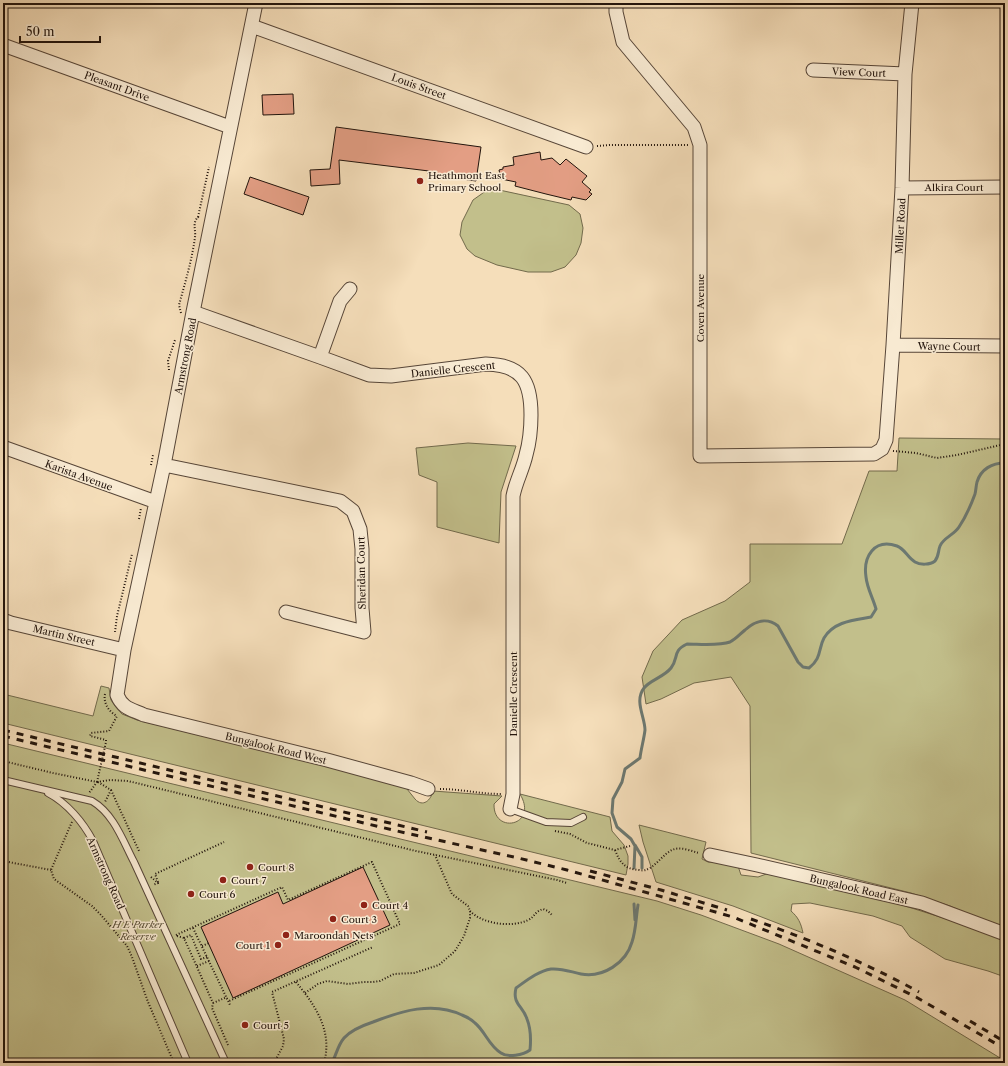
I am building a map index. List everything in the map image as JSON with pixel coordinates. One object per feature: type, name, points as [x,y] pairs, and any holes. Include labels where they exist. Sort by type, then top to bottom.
[{"type":"street","name":"Armstrong Road","points":[[120,711],[120,702],[117,695],[149,500],[164,465],[187,314],[230,127],[256,3]]},
{"type":"street","name":"Coven Avenue","points":[[616,3],[616,12],[623,42],[694,127],[700,144],[700,456],[874,454],[882,448]]},
{"type":"street","name":"Miller Road","points":[[882,448],[886,440],[893,345],[902,188],[905,74],[912,3]]},
{"type":"street","name":"Louis Street","points":[[252,26],[586,147]]},
{"type":"street","name":"Pleasant Drive","points":[[3,45],[230,127]]},
{"type":"street","name":"View Court","points":[[812,70],[905,74]]},
{"type":"street","name":"Alkira Court","points":[[902,188],[1005,187]]},
{"type":"street","points":[[320,356],[340,301],[350,289]]},
{"type":"street","name":"Danielle Crescent","points":[[187,314],[320,356],[369,375],[391,376],[486,364],[499,364],[512,369],[520,375],[528,385],[531,405],[531,437],[526,457],[516,482],[513,496],[512,794],[510,809]]},
{"type":"street","name":"Wayne Court","points":[[893,345],[1005,346]]},
{"type":"street","name":"Karista Avenue","points":[[3,447],[149,500]]},
{"type":"street","name":"Sheridan Court","points":[[164,465],[340,502],[353,511],[360,529],[362,549],[362,608],[364,632],[286,612]]},
{"type":"street","name":"Martin Street","points":[[3,620],[124,650]]},
{"type":"street","name":"Bungalook Road West","points":[[120,711],[144,715],[334,762],[412,783],[428,789]]},
{"type":"street","name":"Bungalook Road East","points":[[710,855],[922,903],[1005,934]]},
{"type":"lane","points":[[3,780],[92,801],[101,808],[114,823],[134,862],[226,1063]]},
{"type":"lane","name":"Armstrong Road","points":[[40,788],[58,799],[76,816],[93,841],[188,1063]]},
{"type":"lane","points":[[510,809],[546,822],[571,823],[583,816]]},
{"type":"path","points":[[586,147],[609,145],[700,144]]},
{"type":"path","points":[[187,314],[179,305],[195,236],[194,230],[196,219],[198,217],[200,220]]},
{"type":"path","points":[[195,236],[198,232]]},
{"type":"path","points":[[168,376],[168,361],[176,338]]},
{"type":"path","points":[[882,448],[937,458],[1005,444]]},
{"type":"path","points":[[150,467],[153,454]]},
{"type":"path","points":[[139,521],[149,500]]},
{"type":"path","points":[[112,646],[115,634],[116,616],[133,552]]},
{"type":"path","points":[[85,799],[96,782],[106,740],[90,736],[91,733],[109,731],[120,711],[107,707],[104,700],[105,693]]},
{"type":"path","points":[[3,762],[96,782],[112,790],[140,852]]},
{"type":"path","points":[[96,782],[110,780],[128,781],[435,855],[557,880],[567,884]]},
{"type":"path","points":[[428,789],[456,789],[489,794],[512,794]]},
{"type":"path","points":[[101,808],[112,790]]},
{"type":"path","points":[[76,816],[51,870],[54,879],[92,906],[127,946],[148,1002],[174,1063]]},
{"type":"path","points":[[552,831],[570,834],[588,843],[615,850],[630,846]]},
{"type":"path","points":[[158,883],[155,874],[224,842]]},
{"type":"path","points":[[615,850],[618,860],[624,865],[631,869],[644,871],[658,862],[673,849],[682,848],[710,855]]},
{"type":"path","points":[[435,855],[452,894],[464,902],[474,916],[499,924],[528,920],[537,910],[543,909],[552,915]]},
{"type":"path","points":[[3,861],[51,870]]},
{"type":"path","points":[[176,935],[264,897],[282,887],[288,900],[372,862],[400,924],[229,1002]]},
{"type":"path","points":[[148,873],[158,883]]},
{"type":"path","points":[[153,885],[158,883]]},
{"type":"path","points":[[305,993],[327,980],[348,984],[373,982],[380,981],[394,974],[414,973],[439,965],[455,951],[464,936],[470,911]]},
{"type":"path","points":[[173,928],[176,935],[184,938],[191,935],[201,959],[207,956]]},
{"type":"path","points":[[193,928],[230,1005]]},
{"type":"path","points":[[184,938],[213,1003],[212,1008],[230,1051]]},
{"type":"path","points":[[202,946],[209,943]]},
{"type":"path","points":[[274,1063],[283,1046],[284,1039],[272,992],[373,947]]},
{"type":"path","points":[[197,966],[209,961]]},
{"type":"path","points":[[296,982],[321,1018],[327,1043],[324,1063]]},
{"type":"path","points":[[213,1003],[227,997]]},
{"type":"green space","points":[[490,188],[569,205],[580,214],[583,228],[581,243],[576,255],[565,267],[551,272],[528,272],[497,265],[475,256],[467,249],[460,235],[462,222],[473,200]]},
{"type":"green space","points":[[899,438],[1005,439],[1005,930],[950,906],[911,893],[751,853],[750,706],[731,677],[694,683],[661,699],[646,704],[642,677],[653,651],[682,620],[725,601],[750,582],[750,544],[842,544],[869,471],[897,471]]},
{"type":"green space","points":[[468,443],[516,446],[501,492],[499,543],[437,527],[437,482],[419,475],[416,448]]},
{"type":"green space","points":[[101,686],[109,688],[111,700],[122,714],[137,720],[399,784],[406,788],[418,802],[421,803],[429,800],[433,791],[502,796],[494,804],[496,814],[500,820],[507,823],[514,823],[520,819],[524,813],[524,805],[520,794],[610,817],[612,831],[624,845],[628,856],[626,875],[3,723],[3,694],[93,716]]},
{"type":"green space","name":"H E Parker Reserve","points":[[3,743],[657,901],[701,915],[779,944],[905,1000],[1005,1061],[1005,1063],[3,1063]]},
{"type":"green space","points":[[639,825],[706,842],[702,859],[708,862],[723,862],[738,866],[741,875],[758,877],[772,872],[867,894],[1004,937],[1005,977],[945,959],[910,937],[902,926],[873,916],[810,903],[792,904],[791,911],[799,920],[803,933],[733,906],[656,882]]},
{"type":"building","points":[[293,94],[294,114],[263,115],[262,95]]},
{"type":"building","points":[[336,127],[481,147],[476,181],[428,174],[429,171],[339,160],[340,184],[311,186],[310,170],[330,169]]},
{"type":"building","points":[[540,152],[541,160],[552,158],[560,165],[566,159],[587,176],[582,182],[591,190],[589,192],[592,194],[586,200],[572,197],[571,200],[515,186],[516,182],[501,179],[499,170],[503,169],[503,167],[514,165],[513,157]]},
{"type":"building","points":[[250,177],[309,197],[303,215],[244,194]]},
{"type":"building","name":"Maroondah Nets","points":[[363,867],[390,925],[233,998],[201,927],[278,892],[283,904]]},
{"type":"waterway","points":[[634,868],[635,846],[631,839],[617,827],[612,813],[613,799],[622,782],[625,769],[640,758],[645,730],[640,704],[641,693],[647,685],[665,674],[671,668],[679,649],[687,644],[715,644],[730,642],[753,624],[765,621],[774,623],[778,626],[798,662],[803,667],[809,668],[816,661],[822,642],[828,632],[845,622],[871,617],[876,609],[866,577],[866,563],[868,556],[872,551],[876,547],[889,544],[900,547],[912,560],[917,563],[928,564],[935,561],[941,543],[957,530],[966,516],[981,474],[984,470],[991,466],[1005,463]]},
{"type":"waterway","points":[[635,845],[642,857],[642,868]]},
{"type":"waterway","points":[[634,904],[635,920]]},
{"type":"waterway","points":[[332,1063],[342,1041],[354,1030],[395,1014],[428,1008],[451,1011],[474,1022],[493,1046],[504,1055],[516,1055],[527,1052],[530,1050],[531,1038],[525,1015],[515,998],[516,988],[528,979],[546,970],[555,969],[589,975],[597,974],[612,967],[619,962],[629,950],[634,933],[638,905]]},
{"type":"railway","points":[[3,730],[427,832]]},
{"type":"railway","points":[[3,736],[397,831],[567,870],[733,917],[855,967],[916,997],[1005,1049]]},
{"type":"railway","points":[[590,871],[727,910]]},
{"type":"railway","points":[[751,919],[837,952],[879,971],[919,992]]},
{"type":"railway","points":[[970,1021],[1005,1042]]},
{"type":"place","name":"Heathmont East Primary School","points":[[420,181]]},
{"type":"place","name":"Court 8","points":[[250,867]]},
{"type":"place","name":"Court 7","points":[[223,880]]},
{"type":"place","name":"Court 6","points":[[191,894]]},
{"type":"place","name":"Court 4","points":[[364,905]]},
{"type":"place","name":"Court 3","points":[[333,919]]},
{"type":"place","name":"Maroondah Nets","points":[[286,935]]},
{"type":"place","name":"Court 1","points":[[278,945]]},
{"type":"place","name":"Court 5","points":[[245,1025]]}]
